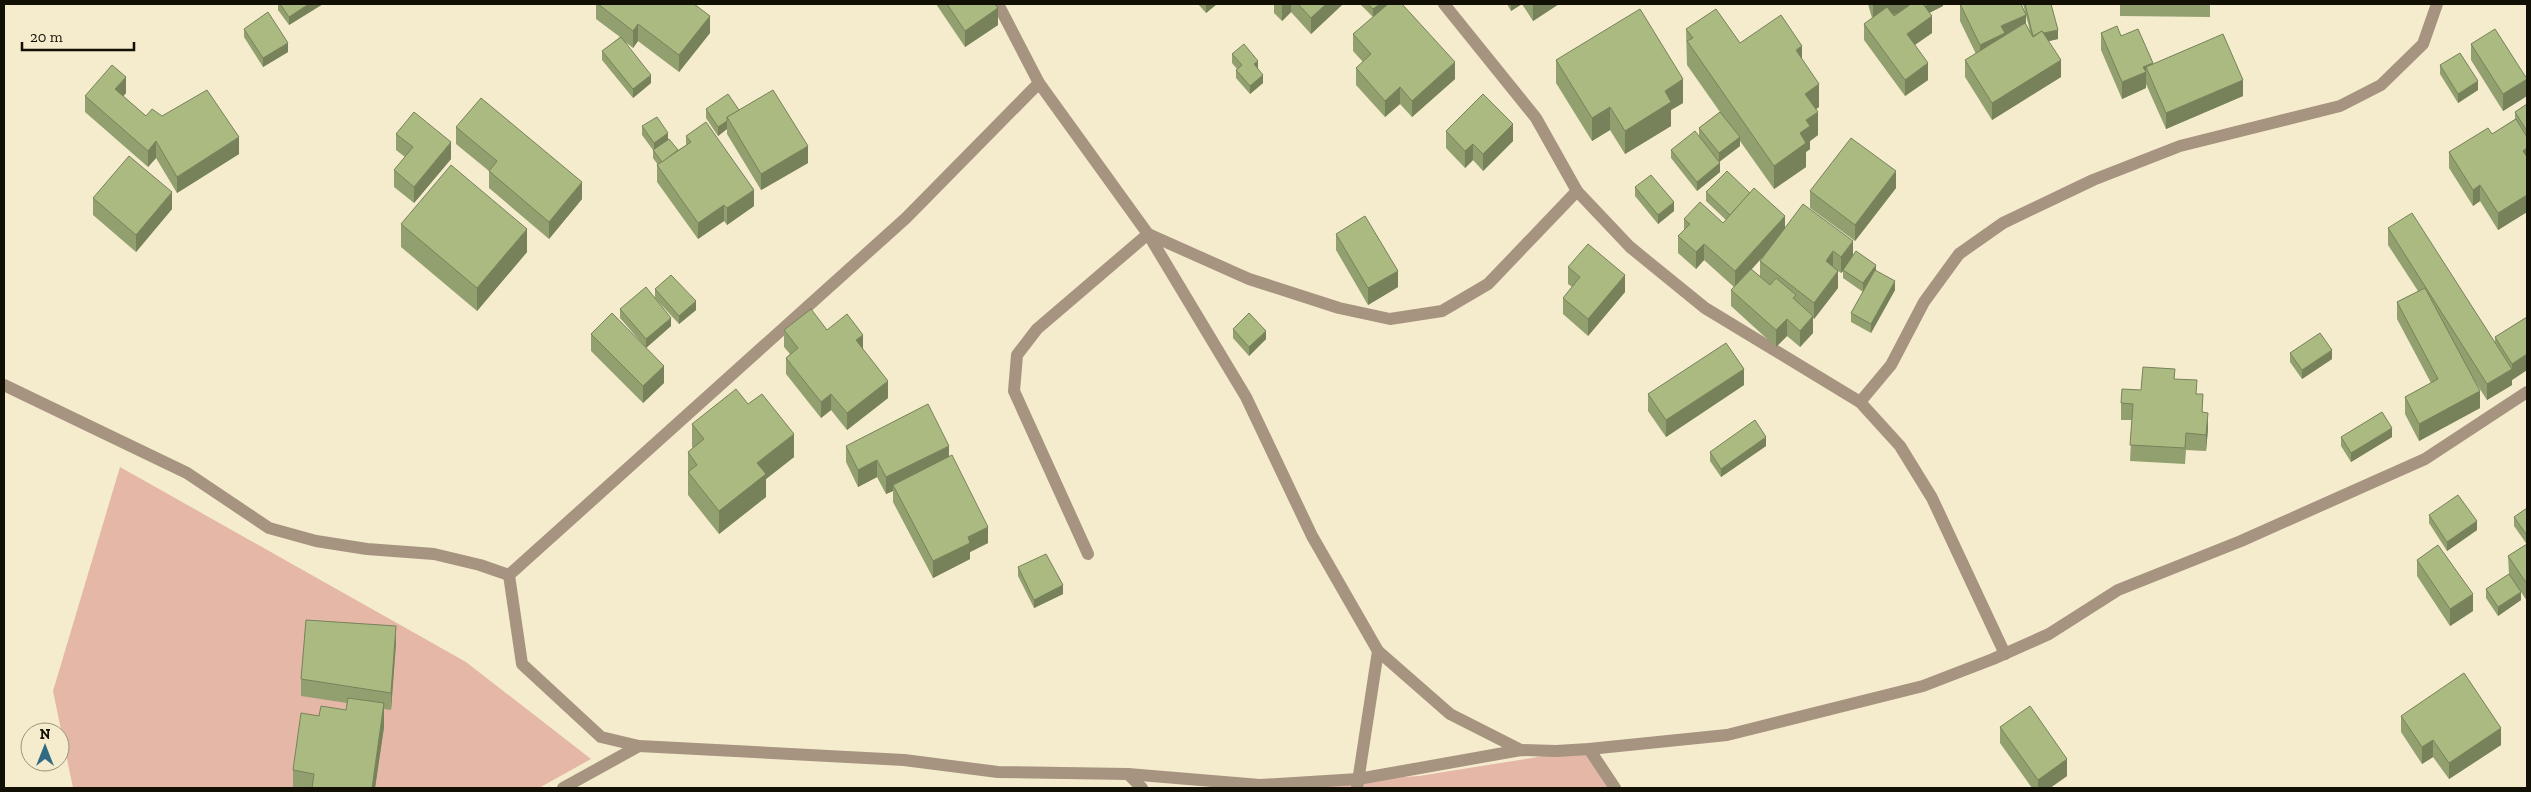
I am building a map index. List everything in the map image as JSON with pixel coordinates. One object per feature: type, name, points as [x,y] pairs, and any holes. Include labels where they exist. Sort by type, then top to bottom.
[{"type":"street","points":[[998,4],[1039,83],[1148,234],[1246,397],[1312,536],[1378,651],[1450,714],[1521,750]]},
{"type":"street","points":[[1444,4],[1536,118],[1577,191],[1630,247],[1704,308],[1860,402],[1900,446],[1932,498],[2005,654]]},
{"type":"street","points":[[1860,402],[1892,365],[1924,302],[1959,254],[2003,223],[2093,180],[2180,146],[2340,106],[2381,84],[2423,44],[2437,4]]},
{"type":"street","points":[[509,575],[906,218],[1039,83]]},
{"type":"street","points":[[1148,234],[1249,279],[1340,308],[1390,319],[1442,311],[1488,284],[1577,191]]},
{"type":"street","points":[[1088,554],[1014,391],[1017,355],[1037,329],[1148,234]]},
{"type":"street","points":[[4,385],[187,473],[269,528],[316,541],[367,549],[434,554],[480,565],[509,575]]},
{"type":"street","points":[[509,575],[522,664],[601,737],[639,746],[904,760],[998,772],[1128,774],[1260,785],[1358,784],[1521,750],[1556,751],[1589,749],[1727,735],[1923,686],[2005,654],[2049,634],[2118,590],[2242,541],[2425,459],[2527,392]]},
{"type":"street","points":[[1358,784],[1378,651]]},
{"type":"street","points":[[563,788],[639,746]]},
{"type":"street","points":[[1589,749],[1615,788]]},
{"type":"street","points":[[1128,774],[1142,788]]},
{"type":"shaded area","points":[[120,467],[466,662],[591,759],[539,788],[73,788],[70,772],[70,722],[59,722],[53,691]]},
{"type":"shaded area","points":[[1594,748],[1618,788],[1225,788],[1419,776]]},
{"type":"building","points":[[280,4],[309,4],[289,17]]},
{"type":"building","points":[[598,4],[694,4],[710,16],[679,55],[638,24],[633,31]]},
{"type":"building","points":[[947,4],[995,4],[998,8],[965,31]]},
{"type":"building","points":[[1298,4],[1326,4],[1311,18]]},
{"type":"building","points":[[1368,4],[1380,4],[1373,9]]},
{"type":"building","points":[[1388,4],[1402,4],[1455,62],[1412,101],[1400,87],[1385,101],[1356,68],[1371,54],[1353,34]]},
{"type":"building","points":[[1911,4],[1923,4],[1932,16],[1907,34],[1928,63],[1905,80],[1864,24],[1887,7],[1894,16]]},
{"type":"building","points":[[1960,4],[2021,4],[2026,15],[2001,26],[2005,33],[1980,45]]},
{"type":"building","points":[[2025,4],[2051,4],[2058,30],[2044,33],[2042,31],[2033,36]]},
{"type":"building","points":[[1640,9],[1683,79],[1665,91],[1671,102],[1625,131],[1610,107],[1592,118],[1556,60]]},
{"type":"building","points":[[1716,9],[1740,43],[1781,15],[1802,46],[1796,50],[1819,84],[1805,94],[1818,112],[1806,120],[1810,126],[1800,133],[1806,143],[1774,166],[1687,41],[1693,38],[1686,29]]},
{"type":"building","points":[[268,12],[288,43],[263,58],[244,29]]},
{"type":"building","points":[[2025,23],[2033,37],[2042,31],[2061,60],[1992,103],[1965,60]]},
{"type":"building","points":[[2117,26],[2121,36],[2138,29],[2153,63],[2143,67],[2146,72],[2122,82],[2101,33]]},
{"type":"building","points":[[2495,29],[2527,79],[2503,94],[2471,44]]},
{"type":"building","points":[[2223,34],[2243,80],[2166,113],[2146,67]]},
{"type":"building","points":[[621,37],[651,75],[633,89],[602,51]]},
{"type":"building","points":[[1244,44],[1258,61],[1254,64],[1263,75],[1250,86],[1236,70],[1242,65],[1232,54]]},
{"type":"building","points":[[2460,53],[2478,81],[2458,94],[2440,65]]},
{"type":"building","points":[[112,65],[126,77],[115,89],[146,116],[152,109],[162,116],[207,90],[239,137],[177,177],[156,141],[148,151],[85,96]]},
{"type":"building","points":[[773,90],[808,146],[761,174],[727,117]]},
{"type":"building","points":[[728,94],[739,110],[727,117],[727,121],[718,127],[706,109]]},
{"type":"building","points":[[1483,94],[1513,124],[1483,154],[1473,144],[1465,151],[1446,131]]},
{"type":"building","points":[[481,98],[582,182],[549,222],[489,171],[497,161],[456,127]]},
{"type":"building","points":[[2527,104],[2527,131],[2515,112]]},
{"type":"building","points":[[414,112],[451,142],[414,187],[394,170],[413,147],[396,134]]},
{"type":"building","points":[[1720,112],[1740,137],[1719,153],[1699,128]]},
{"type":"building","points":[[657,117],[668,133],[654,143],[642,126]]},
{"type":"building","points":[[2516,119],[2527,137],[2527,148],[2523,151],[2527,157],[2527,195],[2498,213],[2480,185],[2473,190],[2449,152],[2488,128],[2492,134]]},
{"type":"building","points":[[706,122],[754,190],[727,208],[724,205],[698,223],[657,165],[691,142],[686,136]]},
{"type":"building","points":[[1695,131],[1720,163],[1697,182],[1671,150]]},
{"type":"building","points":[[1851,138],[1896,171],[1855,225],[1810,191]]},
{"type":"building","points":[[669,139],[678,150],[662,162],[653,150]]},
{"type":"building","points":[[129,156],[172,192],[136,235],[93,198]]},
{"type":"building","points":[[451,165],[527,229],[477,288],[401,224]]},
{"type":"building","points":[[1727,171],[1750,193],[1730,215],[1706,192]]},
{"type":"building","points":[[1651,175],[1674,202],[1658,215],[1635,187]]},
{"type":"building","points":[[1754,188],[1785,216],[1735,271],[1704,244],[1696,252],[1678,236],[1690,224],[1684,219],[1700,202],[1723,223]]},
{"type":"building","points":[[1803,204],[1853,241],[1841,257],[1833,251],[1826,261],[1838,271],[1814,303],[1760,261]]},
{"type":"building","points":[[2412,213],[2512,369],[2487,384],[2388,228]]},
{"type":"building","points":[[1365,216],[1398,271],[1368,288],[1336,234]]},
{"type":"building","points":[[1588,244],[1625,275],[1588,319],[1563,298],[1580,277],[1568,267]]},
{"type":"building","points":[[1856,251],[1876,265],[1863,283],[1843,270]]},
{"type":"building","points":[[1751,269],[1770,285],[1776,278],[1796,295],[1793,298],[1813,316],[1800,331],[1787,319],[1776,330],[1731,290]]},
{"type":"building","points":[[1875,270],[1895,281],[1871,324],[1851,313]]},
{"type":"building","points":[[671,275],[696,301],[679,316],[655,289]]},
{"type":"building","points":[[646,287],[671,318],[646,339],[620,309]]},
{"type":"building","points":[[2425,288],[2480,391],[2419,424],[2405,397],[2438,379],[2397,302]]},
{"type":"building","points":[[811,309],[827,330],[847,314],[863,335],[856,340],[888,381],[847,413],[831,394],[821,402],[786,358],[798,348],[784,330]]},
{"type":"building","points":[[612,313],[664,366],[643,386],[591,334]]},
{"type":"building","points":[[1249,313],[1266,331],[1249,347],[1233,329]]},
{"type":"building","points":[[2527,317],[2527,354],[2512,364],[2495,337]]},
{"type":"building","points":[[2320,333],[2332,350],[2302,370],[2290,353]]},
{"type":"building","points":[[1726,343],[1744,369],[1666,420],[1648,394]]},
{"type":"building","points":[[2143,367],[2175,369],[2174,379],[2197,380],[2196,394],[2203,394],[2202,412],[2208,413],[2206,435],[2186,433],[2185,448],[2130,445],[2133,404],[2121,403],[2122,389],[2141,390]]},
{"type":"building","points":[[736,389],[748,404],[762,394],[794,434],[757,463],[766,474],[719,511],[688,472],[697,465],[688,452],[704,439],[692,424]]},
{"type":"building","points":[[928,404],[949,446],[886,477],[877,460],[858,470],[846,446]]},
{"type":"building","points":[[2382,412],[2392,428],[2351,453],[2341,437]]},
{"type":"building","points":[[1755,420],[1766,437],[1721,469],[1710,452]]},
{"type":"building","points":[[952,455],[988,527],[968,537],[970,543],[933,561],[893,485]]},
{"type":"building","points":[[2458,495],[2477,521],[2447,542],[2429,515]]},
{"type":"building","points":[[2527,508],[2527,533],[2526,534],[2514,517]]},
{"type":"building","points":[[2527,544],[2527,584],[2508,556]]},
{"type":"building","points":[[2438,545],[2473,594],[2450,609],[2417,560]]},
{"type":"building","points":[[1046,554],[1063,585],[1034,600],[1018,567]]},
{"type":"building","points":[[2509,574],[2521,592],[2498,607],[2486,589]]},
{"type":"building","points":[[306,620],[396,626],[391,693],[301,679]]},
{"type":"building","points":[[2464,673],[2501,728],[2449,763],[2433,740],[2422,747],[2401,716]]},
{"type":"building","points":[[348,698],[384,703],[372,788],[312,788],[314,774],[293,770],[301,713],[319,716],[321,706],[346,710]]},
{"type":"building","points":[[2030,706],[2067,759],[2038,780],[2000,727]]}]
